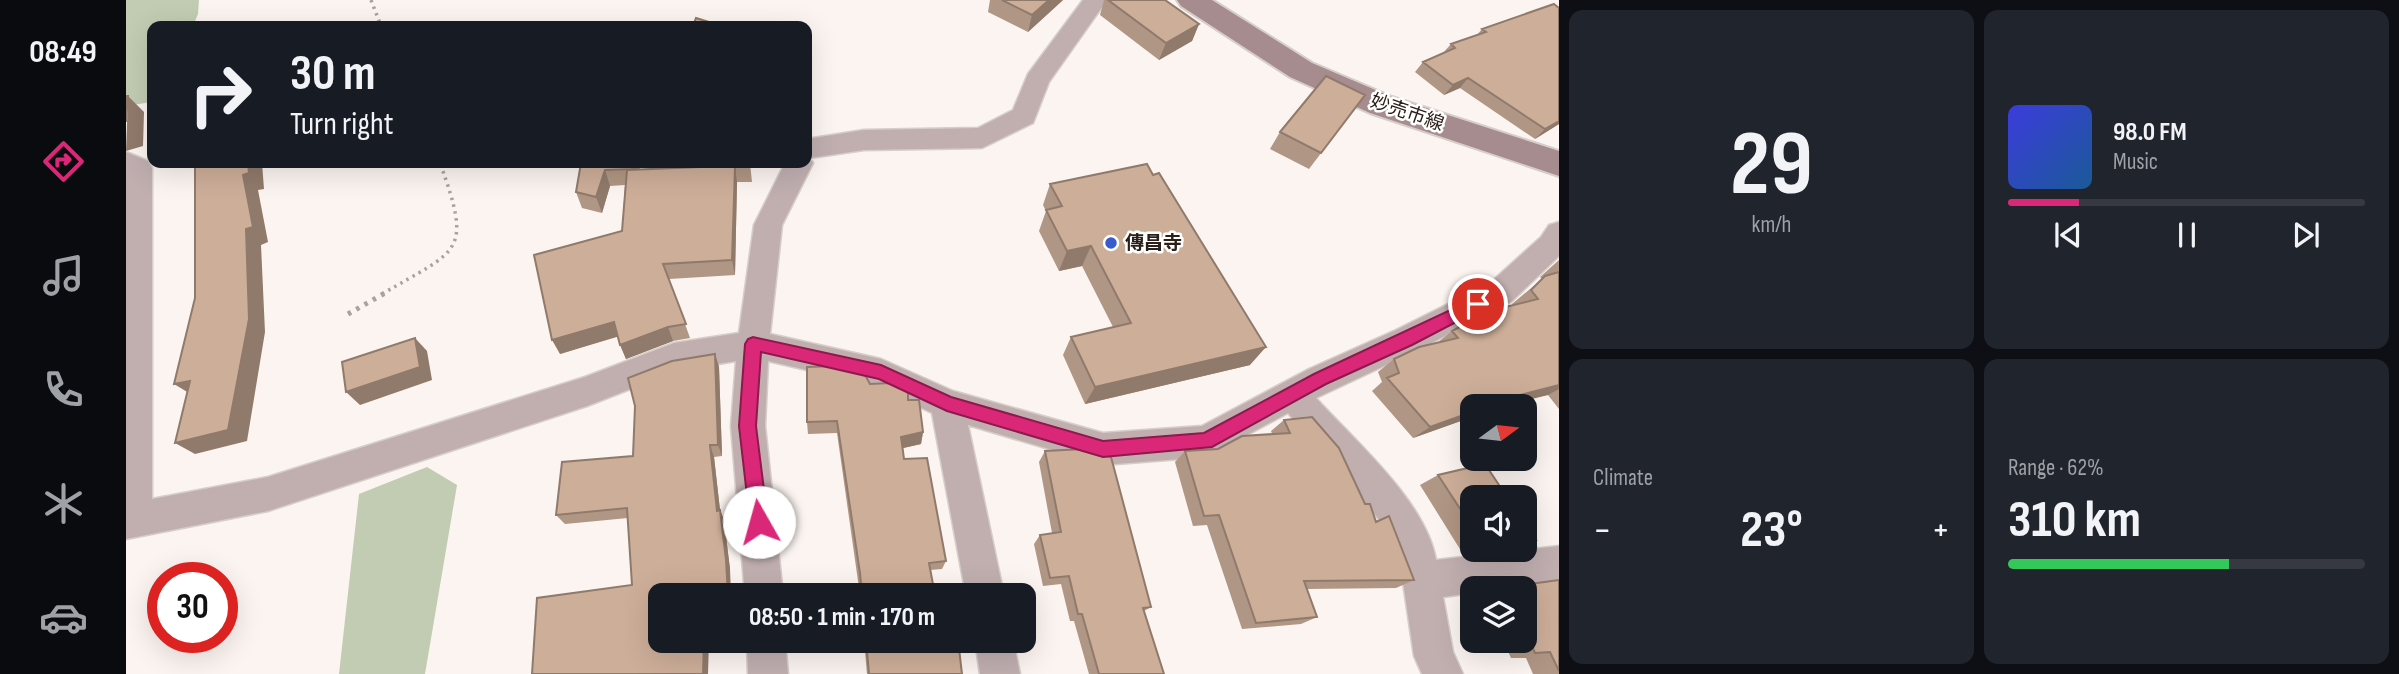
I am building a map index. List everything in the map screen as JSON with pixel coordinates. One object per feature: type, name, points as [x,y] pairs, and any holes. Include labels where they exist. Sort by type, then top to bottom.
[{"type":"main road","name":"妙売市線","points":[[1191,0],[1301,70],[1381,105],[1559,164]]},
{"type":"street","points":[[812,148],[864,140],[982,138],[1024,116],[1037,80],[1095,0]]},
{"type":"street","points":[[126,162],[138,167],[130,521],[268,494],[587,391],[674,357],[753,344],[881,373],[947,404],[1103,449],[1206,441],[1292,394],[1501,292],[1551,245],[1559,233]]},
{"type":"street","points":[[763,583],[748,426],[753,344],[768,225],[796,168]]},
{"type":"street","points":[[1292,394],[1396,512],[1415,543],[1434,656],[1443,674]]},
{"type":"street","points":[[947,404],[983,583]]},
{"type":"street","points":[[1421,581],[1559,564]]},
{"type":"street","points":[[767,653],[768,674]]},
{"type":"street","points":[[996,653],[1000,674]]},
{"type":"path","points":[[371,0],[380,21]]},
{"type":"path","points":[[348,314],[446,257],[458,238],[456,207],[442,168]]},
{"type":"green space","points":[[126,0],[199,0],[195,21],[147,21],[147,103],[126,106]]},
{"type":"green space","points":[[427,467],[457,485],[425,674],[339,674],[359,494]]},
{"type":"building","points":[[1002,0],[1049,0],[1032,15]]},
{"type":"building","points":[[1108,0],[1165,0],[1199,24],[1166,43]]},
{"type":"building","points":[[1554,4],[1559,8],[1559,121],[1545,129],[1468,78],[1453,85],[1423,62],[1455,48],[1451,44],[1486,32],[1482,29]]},
{"type":"building","points":[[1326,76],[1365,95],[1321,153],[1280,132]]},
{"type":"building","points":[[1147,164],[1153,175],[1159,173],[1266,347],[1095,387],[1071,337],[1131,323],[1091,246],[1067,251],[1046,210],[1062,206],[1050,184]]},
{"type":"building","points":[[195,168],[248,168],[249,173],[243,175],[253,227],[246,229],[249,319],[228,430],[175,443],[190,381],[174,384],[195,298]]},
{"type":"building","points":[[580,168],[632,168],[605,170],[596,197],[576,192]]},
{"type":"building","points":[[735,168],[732,260],[663,264],[686,324],[668,327],[620,345],[614,322],[552,340],[534,255],[622,231],[627,170]]},
{"type":"building","points":[[1559,272],[1559,385],[1524,394],[1460,394],[1460,416],[1430,427],[1387,378],[1399,373],[1394,359],[1419,347],[1458,338],[1452,331],[1489,311],[1538,299],[1531,290],[1545,276]]},
{"type":"building","points":[[415,338],[420,367],[346,392],[342,362]]},
{"type":"building","points":[[715,354],[718,445],[710,445],[727,583],[648,583],[648,653],[704,653],[703,674],[532,674],[537,598],[632,585],[627,508],[556,515],[562,462],[633,456],[635,406],[628,378],[672,361]]},
{"type":"building","points":[[835,366],[864,373],[870,384],[891,383],[908,391],[908,400],[919,400],[923,432],[901,437],[904,459],[927,458],[946,561],[929,563],[933,583],[861,583],[837,421],[807,422],[807,367]]},
{"type":"building","points":[[1312,417],[1339,448],[1365,504],[1370,504],[1376,522],[1389,516],[1414,580],[1304,581],[1317,617],[1256,623],[1219,515],[1204,516],[1185,451],[1218,449],[1242,436],[1290,433],[1284,420]]},
{"type":"building","points":[[1084,449],[1111,457],[1151,607],[1143,608],[1164,674],[1099,674],[1082,614],[1078,614],[1069,576],[1050,578],[1040,535],[1061,532],[1045,451]]},
{"type":"building","points":[[1460,470],[1490,471],[1499,485],[1460,485],[1460,509],[1438,475]]},
{"type":"building","points":[[1559,580],[1559,671],[1550,652],[1537,653],[1537,583]]},
{"type":"building","points":[[867,653],[960,653],[962,674],[869,674]]},
{"type":"place","name":"傳昌寺","points":[[1111,243]]},
{"type":"route","points":[[759,522],[748,426],[753,344],[881,373],[947,404],[1103,449],[1206,441],[1320,379],[1478,304]]}]
